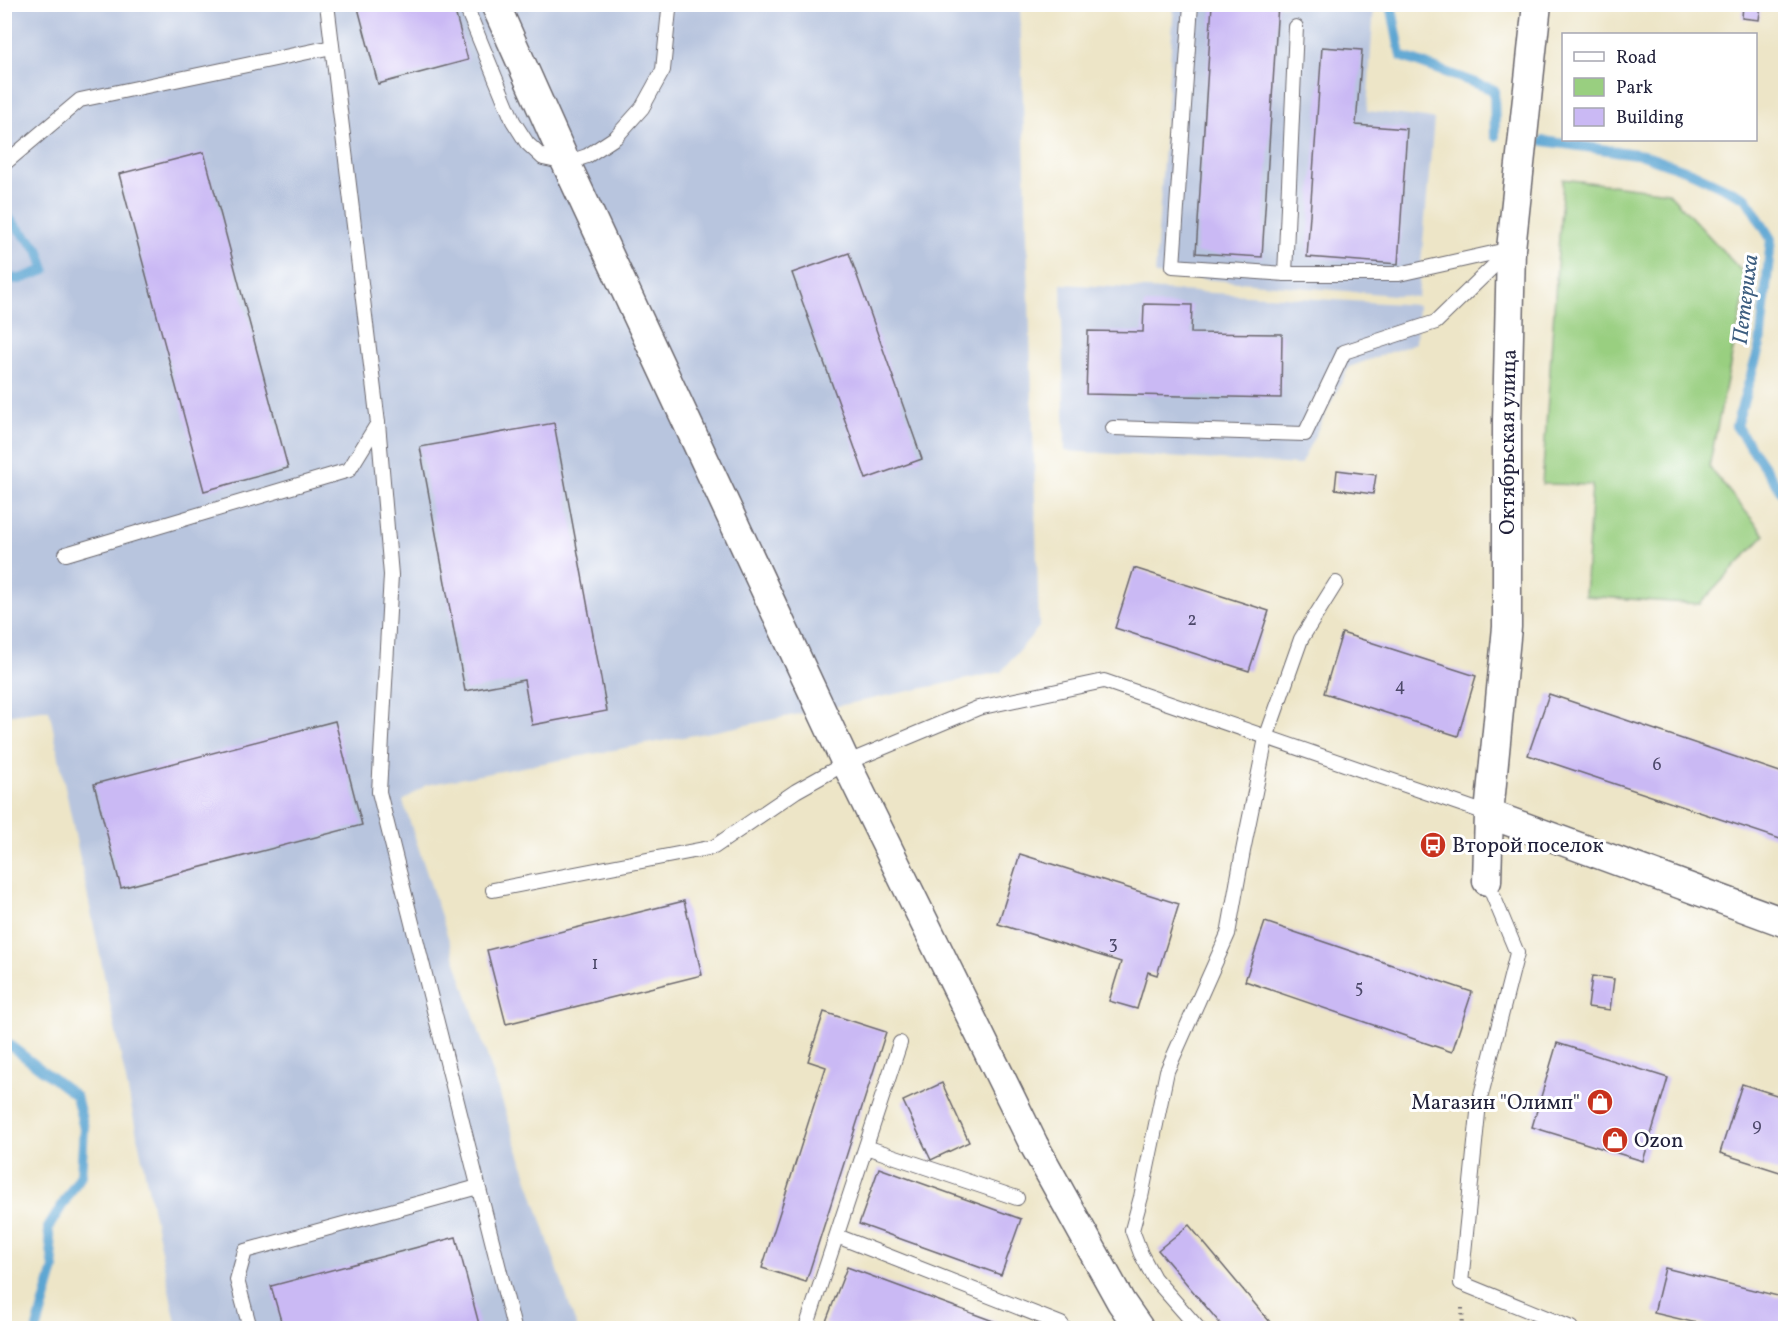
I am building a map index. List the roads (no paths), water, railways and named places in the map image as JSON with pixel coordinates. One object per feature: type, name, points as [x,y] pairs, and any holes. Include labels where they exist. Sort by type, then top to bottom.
[{"type":"street","points":[[495,4],[566,163],[846,763],[1034,1145],[1121,1302],[1139,1329]]},
{"type":"street","name":"Октябрьская улица","points":[[1487,881],[1489,814],[1507,627],[1507,421],[1511,249],[1536,4]]},
{"type":"street","points":[[1489,814],[1785,922]]},
{"type":"lane","points":[[327,4],[378,423],[391,575],[379,792],[514,1329]]},
{"type":"lane","points":[[465,4],[513,122],[527,143],[543,158],[566,163],[587,156],[616,137],[642,108],[663,70],[668,4]]},
{"type":"lane","points":[[1191,4],[1173,266],[1285,274],[1399,274],[1511,249]]},
{"type":"lane","points":[[1285,274],[1296,27]]},
{"type":"lane","points":[[4,164],[80,100],[332,47]]},
{"type":"lane","points":[[1113,428],[1305,434],[1344,352],[1437,322],[1511,249]]},
{"type":"lane","points":[[66,554],[349,470],[378,423]]},
{"type":"lane","points":[[1198,1329],[1154,1278],[1141,1254],[1132,1230],[1167,1071],[1228,934],[1266,738],[1301,639],[1336,583]]},
{"type":"lane","points":[[493,890],[714,847],[796,791],[846,763],[978,708],[1104,681],[1489,814]]},
{"type":"lane","points":[[1487,881],[1517,953],[1479,1103],[1461,1283],[1572,1329]]},
{"type":"lane","points":[[806,1329],[900,1043]]},
{"type":"lane","points":[[866,1147],[1017,1198]]},
{"type":"lane","points":[[250,1329],[237,1280],[245,1251],[478,1187]]},
{"type":"lane","points":[[837,1236],[1061,1324],[1064,1329]]},
{"type":"waterway","name":"Петериха","points":[[1391,4],[1401,56],[1494,90],[1495,136]]},
{"type":"waterway","name":"Петериха","points":[[1544,141],[1643,155],[1693,173],[1746,198],[1771,239],[1760,345],[1736,426],[1786,498]]},
{"type":"waterway","points":[[4,214],[38,249],[45,270],[20,279],[4,278]]},
{"type":"waterway","points":[[4,380],[6,383],[4,386]]},
{"type":"waterway","points":[[4,1041],[76,1096],[84,1128],[81,1175],[48,1228],[54,1268],[37,1328]]},
{"type":"place","name":"Второй поселок","points":[[1433,845]]},
{"type":"place","name":"Магазин \"Олимп\"","points":[[1600,1102]]},
{"type":"place","name":"Ozon","points":[[1615,1140]]}]
